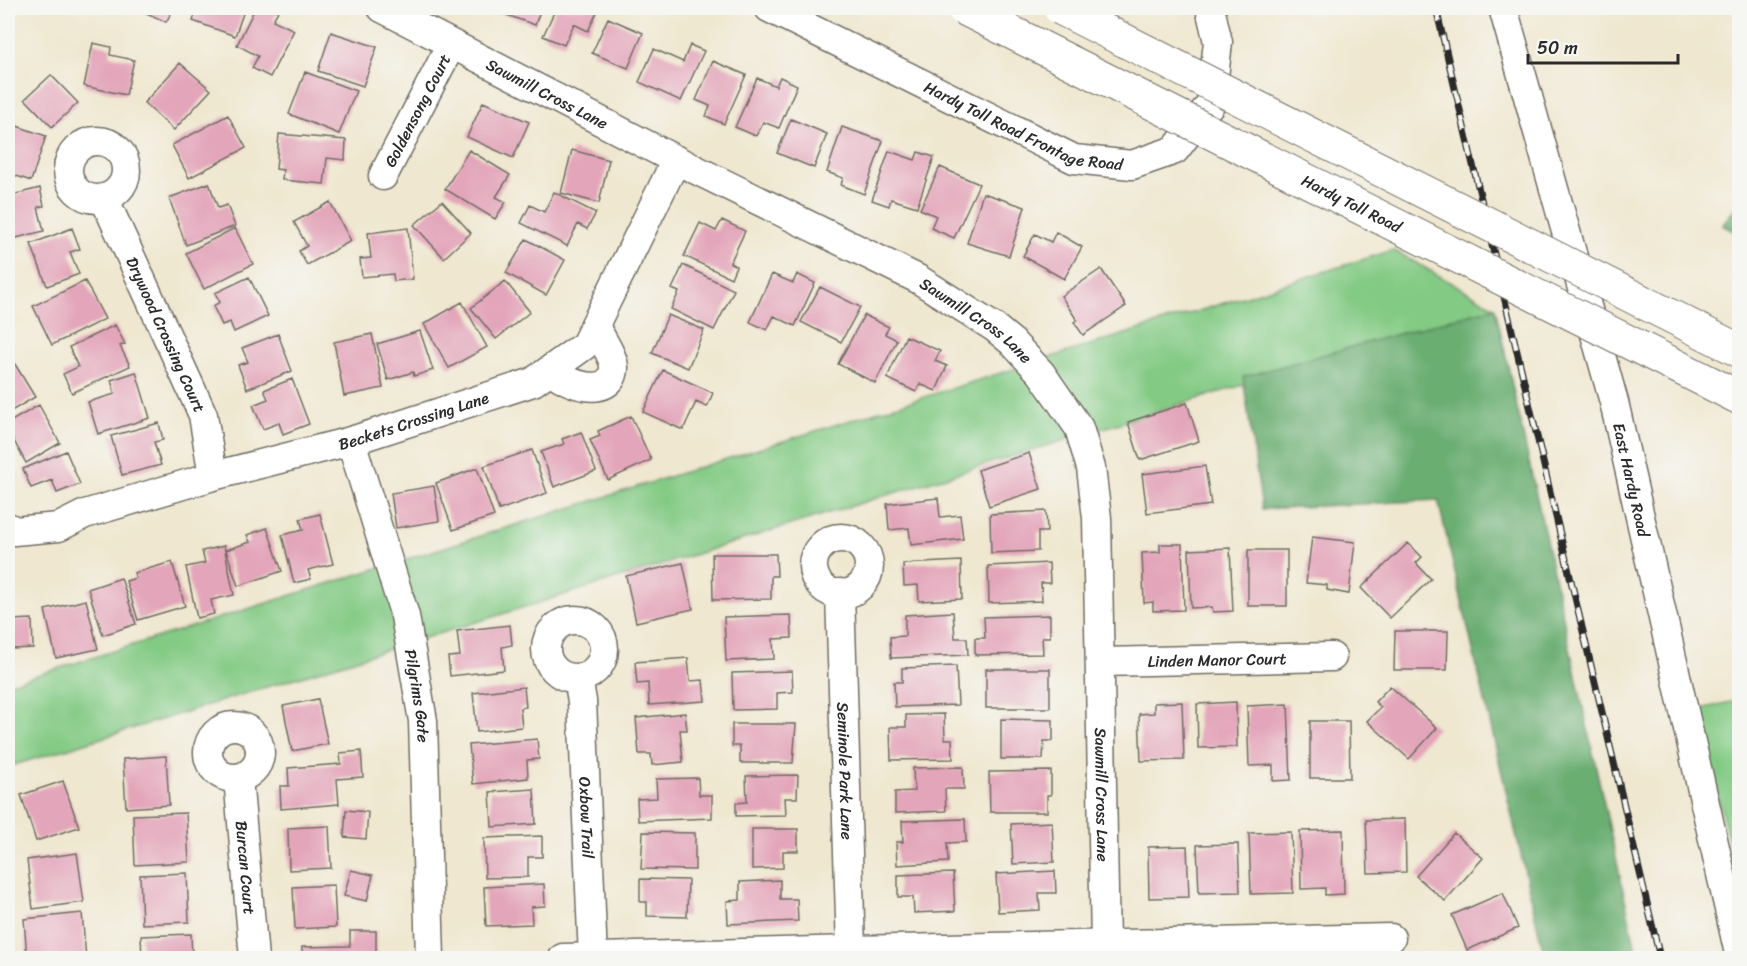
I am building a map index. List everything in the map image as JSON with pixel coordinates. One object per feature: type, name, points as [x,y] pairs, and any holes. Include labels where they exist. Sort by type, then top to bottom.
[{"type":"highway","name":"Hardy Toll Road","points":[[963,8],[1740,398]]},
{"type":"highway","points":[[1060,8],[1740,351]]},
{"type":"street","name":"Sawmill Cross Lane","points":[[382,8],[676,160],[918,279],[995,328],[1012,342],[1041,373],[1079,428],[1091,468],[1097,518],[1105,945]]},
{"type":"street","name":"Hardy Toll Road Frontage Road","points":[[770,8],[1074,159],[1132,165],[1175,150],[1211,102],[1218,42],[1210,8]]},
{"type":"street","name":"East Hardy Road","points":[[1503,8],[1614,402],[1740,958]]},
{"type":"street","name":"Goldensong Court","points":[[383,176],[451,45]]},
{"type":"street","name":"Beckets Crossing Lane","points":[[21,528],[59,527],[84,514],[213,476],[351,441],[533,382],[585,345],[676,160]]},
{"type":"street","name":"Drywood Crossing Court","points":[[104,198],[203,415],[213,476]]},
{"type":"street","points":[[551,369],[561,378],[582,386],[600,385],[610,379],[614,371],[613,362],[595,325]]},
{"type":"street","name":"Pilgrims Gate","points":[[351,441],[405,616],[423,721],[430,958]]},
{"type":"street","name":"Seminole Park Lane","points":[[840,594],[851,950]]},
{"type":"street","name":"Linden Manor Court","points":[[1101,662],[1332,657]]},
{"type":"street","name":"Oxbow Trail","points":[[578,678],[582,701],[593,958]]},
{"type":"street","name":"Burcan Court","points":[[238,778],[254,958]]},
{"type":"street","points":[[563,958],[1391,938]]},
{"type":"green space","points":[[1739,203],[1739,234],[1722,225]]},
{"type":"green space","points":[[1393,250],[1495,307],[8,767],[8,684]]},
{"type":"green space","points":[[1495,307],[1638,958],[1545,958],[1438,500],[1262,509],[1243,377]]},
{"type":"green space","points":[[1739,700],[1739,882],[1696,710]]},
{"type":"building","points":[[136,8],[174,8],[166,22]]},
{"type":"building","points":[[197,8],[245,8],[235,36],[193,21]]},
{"type":"building","points":[[255,8],[271,8],[278,11],[273,20],[294,30],[270,77],[252,68],[258,56],[237,45]]},
{"type":"building","points":[[503,8],[541,8],[535,25],[501,13]]},
{"type":"building","points":[[556,8],[599,8],[588,31],[574,24],[564,45],[543,36]]},
{"type":"building","points":[[608,18],[643,33],[628,68],[592,53]]},
{"type":"building","points":[[331,32],[377,47],[363,86],[318,71]]},
{"type":"building","points":[[93,43],[111,47],[110,55],[134,60],[126,95],[84,86]]},
{"type":"building","points":[[690,45],[704,51],[681,101],[639,82],[654,49],[683,62]]},
{"type":"building","points":[[713,61],[746,75],[724,124],[706,116],[710,106],[696,100]]},
{"type":"building","points":[[180,63],[211,90],[174,130],[144,103]]},
{"type":"building","points":[[305,72],[356,91],[339,134],[289,114]]},
{"type":"building","points":[[51,75],[78,103],[52,127],[25,99]]},
{"type":"building","points":[[780,77],[797,85],[779,128],[763,122],[756,136],[735,127],[757,78],[776,86]]},
{"type":"building","points":[[483,102],[529,122],[513,158],[467,137]]},
{"type":"building","points":[[228,115],[246,148],[189,178],[172,145]]},
{"type":"building","points":[[791,119],[827,134],[814,168],[777,153]]},
{"type":"building","points":[[8,123],[46,136],[31,181],[8,173]]},
{"type":"building","points":[[842,127],[883,141],[864,194],[841,185],[843,178],[827,172]]},
{"type":"building","points":[[279,134],[346,140],[345,160],[327,158],[324,184],[282,180],[283,170],[276,169]]},
{"type":"building","points":[[469,150],[510,175],[496,197],[506,202],[495,219],[445,189]]},
{"type":"building","points":[[572,150],[609,160],[599,203],[561,193]]},
{"type":"building","points":[[889,151],[915,160],[918,152],[934,157],[917,207],[891,199],[889,206],[872,200]]},
{"type":"building","points":[[940,167],[979,184],[954,238],[931,228],[936,216],[920,209]]},
{"type":"building","points":[[209,183],[218,208],[227,205],[235,226],[186,245],[169,198]]},
{"type":"building","points":[[40,188],[44,206],[38,207],[44,231],[8,240],[8,196]]},
{"type":"building","points":[[554,192],[596,213],[587,229],[578,224],[567,246],[521,223],[530,205],[544,212]]},
{"type":"building","points":[[983,193],[1025,207],[1009,256],[967,243]]},
{"type":"building","points":[[442,201],[471,233],[444,258],[414,225]]},
{"type":"building","points":[[330,202],[351,241],[307,265],[299,251],[307,246],[294,222]]},
{"type":"building","points":[[722,220],[745,231],[730,263],[736,266],[731,278],[684,256],[700,223],[716,231]]},
{"type":"building","points":[[72,228],[80,249],[70,252],[79,274],[47,286],[31,244]]},
{"type":"building","points":[[235,228],[253,264],[204,289],[186,253]]},
{"type":"building","points":[[408,228],[413,279],[394,281],[393,274],[362,277],[360,259],[371,258],[368,233]]},
{"type":"building","points":[[1056,232],[1082,247],[1064,279],[1023,256],[1035,234],[1051,242]]},
{"type":"building","points":[[526,239],[565,260],[546,295],[506,273]]},
{"type":"building","points":[[683,265],[734,290],[714,330],[671,309],[679,292],[672,289]]},
{"type":"building","points":[[1101,269],[1126,306],[1083,335],[1074,322],[1077,320],[1061,296]]},
{"type":"building","points":[[772,274],[793,283],[797,274],[815,283],[795,326],[774,316],[767,330],[750,322]]},
{"type":"building","points":[[249,277],[268,316],[234,332],[230,322],[222,325],[213,306],[220,302],[215,293]]},
{"type":"building","points":[[85,281],[105,319],[52,345],[33,306]]},
{"type":"building","points":[[505,281],[530,312],[496,339],[471,308]]},
{"type":"building","points":[[820,287],[860,307],[841,342],[801,322]]},
{"type":"building","points":[[462,302],[487,347],[449,368],[424,324]]},
{"type":"building","points":[[668,315],[704,330],[688,368],[652,353]]},
{"type":"building","points":[[864,315],[889,327],[885,334],[897,340],[875,383],[838,364]]},
{"type":"building","points":[[115,325],[125,344],[120,346],[130,366],[72,393],[63,374],[78,367],[69,347]]},
{"type":"building","points":[[420,331],[433,370],[414,376],[413,372],[388,380],[377,344]]},
{"type":"building","points":[[278,334],[292,371],[247,389],[238,365],[248,362],[242,348]]},
{"type":"building","points":[[372,334],[383,388],[344,396],[334,342]]},
{"type":"building","points":[[906,336],[940,351],[935,361],[947,366],[936,391],[920,384],[916,392],[887,378]]},
{"type":"building","points":[[13,361],[35,397],[8,413],[8,364]]},
{"type":"building","points":[[663,370],[713,393],[707,407],[696,402],[683,430],[643,412]]},
{"type":"building","points":[[136,372],[150,418],[98,434],[88,402],[115,394],[111,380]]},
{"type":"building","points":[[292,379],[309,424],[283,434],[279,423],[263,429],[253,405],[268,399],[264,390]]},
{"type":"building","points":[[1187,403],[1199,441],[1140,460],[1128,422]]},
{"type":"building","points":[[39,405],[60,443],[26,463],[8,430],[8,423]]},
{"type":"building","points":[[631,416],[651,460],[608,480],[590,440],[600,436],[598,431]]},
{"type":"building","points":[[159,423],[163,440],[154,442],[161,465],[122,475],[111,436]]},
{"type":"building","points":[[581,432],[596,471],[554,487],[541,452],[564,444],[562,439]]},
{"type":"building","points":[[532,450],[547,493],[499,510],[484,466]]},
{"type":"building","points":[[66,451],[80,484],[57,493],[52,480],[31,488],[23,469]]},
{"type":"building","points":[[1029,453],[1041,489],[989,506],[978,470]]},
{"type":"building","points":[[1205,466],[1211,505],[1147,513],[1142,474]]},
{"type":"building","points":[[477,468],[494,516],[453,530],[436,483]]},
{"type":"building","points":[[434,486],[439,521],[396,528],[391,493]]},
{"type":"building","points":[[938,498],[940,517],[960,515],[963,539],[911,545],[909,528],[889,530],[887,504]]},
{"type":"building","points":[[1046,511],[1047,532],[1038,532],[1038,551],[991,553],[990,514]]},
{"type":"building","points":[[320,514],[333,564],[308,570],[311,579],[294,583],[282,535],[303,530],[300,519]]},
{"type":"building","points":[[267,528],[282,571],[238,586],[226,550],[250,542],[247,535]]},
{"type":"building","points":[[1312,537],[1355,542],[1349,594],[1327,590],[1327,585],[1306,583]]},
{"type":"building","points":[[1408,543],[1422,557],[1416,563],[1431,579],[1390,618],[1361,588]]},
{"type":"building","points":[[1160,544],[1182,544],[1184,610],[1153,611],[1153,602],[1144,603],[1142,553],[1160,552]]},
{"type":"building","points":[[224,546],[234,595],[211,600],[214,614],[197,618],[186,567],[205,563],[202,551]]},
{"type":"building","points":[[1230,548],[1233,611],[1213,612],[1212,607],[1191,608],[1189,550]]},
{"type":"building","points":[[1248,550],[1287,550],[1287,606],[1248,606]]},
{"type":"building","points":[[712,554],[776,554],[777,576],[771,576],[771,599],[713,600]]},
{"type":"building","points":[[961,561],[962,599],[919,601],[918,585],[904,586],[903,564]]},
{"type":"building","points":[[172,562],[185,606],[138,620],[126,581],[136,578],[134,573]]},
{"type":"building","points":[[683,563],[693,609],[636,622],[626,576]]},
{"type":"building","points":[[1049,563],[1050,583],[1041,583],[1042,601],[989,603],[988,566]]},
{"type":"building","points":[[121,578],[136,624],[103,635],[88,589]]},
{"type":"building","points":[[86,600],[98,649],[56,658],[45,610]]},
{"type":"building","points":[[953,612],[955,638],[967,638],[968,655],[891,658],[890,637],[905,636],[905,615]]},
{"type":"building","points":[[791,615],[792,638],[773,639],[774,659],[726,661],[724,617]]},
{"type":"building","points":[[1050,615],[1050,637],[1042,637],[1043,654],[975,655],[975,638],[985,638],[984,617]]},
{"type":"building","points":[[32,619],[33,648],[12,649],[11,620]]},
{"type":"building","points":[[510,625],[512,645],[502,647],[504,670],[450,676],[448,657],[460,656],[457,631]]},
{"type":"building","points":[[1395,631],[1448,631],[1447,670],[1394,670]]},
{"type":"building","points":[[688,658],[690,681],[703,680],[705,701],[649,705],[648,683],[637,684],[635,662]]},
{"type":"building","points":[[956,666],[958,705],[895,707],[894,682],[902,682],[902,668]]},
{"type":"building","points":[[986,669],[1050,669],[1050,708],[986,708]]},
{"type":"building","points":[[792,671],[793,692],[777,693],[777,709],[733,710],[732,673]]},
{"type":"building","points":[[1390,686],[1437,728],[1409,759],[1367,721],[1381,707],[1375,702]]},
{"type":"building","points":[[524,687],[526,707],[520,708],[522,727],[477,732],[473,693]]},
{"type":"building","points":[[318,699],[328,744],[292,751],[283,706]]},
{"type":"building","points":[[1182,702],[1184,760],[1141,761],[1139,714],[1154,713],[1154,703]]},
{"type":"building","points":[[1236,702],[1237,747],[1198,748],[1197,704]]},
{"type":"building","points":[[1288,704],[1291,780],[1273,781],[1273,765],[1249,766],[1247,706]]},
{"type":"building","points":[[685,713],[687,730],[680,730],[683,762],[652,765],[651,754],[639,754],[636,718]]},
{"type":"building","points":[[944,714],[945,739],[952,739],[953,759],[891,760],[890,727],[906,727],[906,715]]},
{"type":"building","points":[[1001,719],[1053,720],[1053,741],[1044,741],[1043,759],[1001,759]]},
{"type":"building","points":[[1310,721],[1349,721],[1350,778],[1310,778]]},
{"type":"building","points":[[732,724],[796,724],[793,763],[740,763],[740,746],[732,746]]},
{"type":"building","points":[[537,739],[539,759],[527,760],[528,778],[473,784],[469,745]]},
{"type":"building","points":[[361,751],[363,777],[337,779],[339,804],[281,809],[280,786],[289,786],[288,768],[341,764],[340,753]]},
{"type":"building","points":[[166,756],[169,805],[126,808],[123,759]]},
{"type":"building","points":[[963,767],[964,789],[945,789],[946,811],[895,813],[895,792],[914,791],[913,768]]},
{"type":"building","points":[[1051,771],[1051,795],[1047,795],[1047,812],[990,812],[989,772]]},
{"type":"building","points":[[798,775],[797,798],[785,798],[786,815],[736,816],[736,803],[747,802],[746,776]]},
{"type":"building","points":[[698,778],[699,795],[712,795],[712,818],[638,821],[637,799],[657,798],[656,779]]},
{"type":"building","points":[[63,781],[79,827],[36,841],[21,795]]},
{"type":"building","points":[[534,789],[536,824],[492,827],[490,792]]},
{"type":"building","points":[[346,810],[368,812],[366,839],[344,837]]},
{"type":"building","points":[[186,813],[189,862],[135,865],[133,815]]},
{"type":"building","points":[[965,819],[966,842],[947,843],[948,862],[897,865],[896,842],[903,842],[902,821]]},
{"type":"building","points":[[1405,819],[1406,872],[1368,873],[1366,820]]},
{"type":"building","points":[[1052,822],[1054,862],[1013,864],[1011,824]]},
{"type":"building","points":[[329,826],[331,868],[289,870],[288,828]]},
{"type":"building","points":[[752,829],[798,829],[798,851],[783,851],[783,868],[752,869]]},
{"type":"building","points":[[1343,830],[1344,894],[1325,895],[1325,888],[1301,889],[1300,831]]},
{"type":"building","points":[[643,832],[695,833],[695,870],[641,869]]},
{"type":"building","points":[[1291,832],[1293,893],[1251,894],[1249,833]]},
{"type":"building","points":[[1454,833],[1483,858],[1445,901],[1416,876]]},
{"type":"building","points":[[542,836],[542,857],[528,857],[528,877],[485,878],[484,838]]},
{"type":"building","points":[[1238,844],[1240,892],[1199,893],[1197,845]]},
{"type":"building","points":[[1187,846],[1189,897],[1149,898],[1148,847]]},
{"type":"building","points":[[77,853],[84,902],[33,909],[27,860]]},
{"type":"building","points":[[351,870],[373,875],[367,901],[344,896]]},
{"type":"building","points":[[1055,871],[1056,893],[1039,893],[1040,910],[998,912],[996,874]]},
{"type":"building","points":[[187,873],[189,922],[142,924],[140,875]]},
{"type":"building","points":[[953,873],[955,911],[914,913],[913,897],[898,897],[898,875]]},
{"type":"building","points":[[640,879],[688,880],[687,917],[647,916],[647,902],[640,902]]},
{"type":"building","points":[[780,880],[780,899],[797,899],[798,921],[728,924],[727,901],[740,900],[740,882]]},
{"type":"building","points":[[544,884],[545,906],[531,907],[532,924],[486,926],[484,887]]},
{"type":"building","points":[[334,885],[336,927],[295,929],[293,887]]},
{"type":"building","points":[[1503,893],[1518,928],[1467,950],[1452,915]]},
{"type":"building","points":[[82,913],[86,958],[27,958],[24,919]]},
{"type":"building","points":[[350,931],[376,931],[376,956],[302,958],[302,947],[350,946]]},
{"type":"building","points":[[191,934],[192,958],[142,958],[141,936]]},
{"type":"railway","points":[[1436,8],[1660,958]]}]
